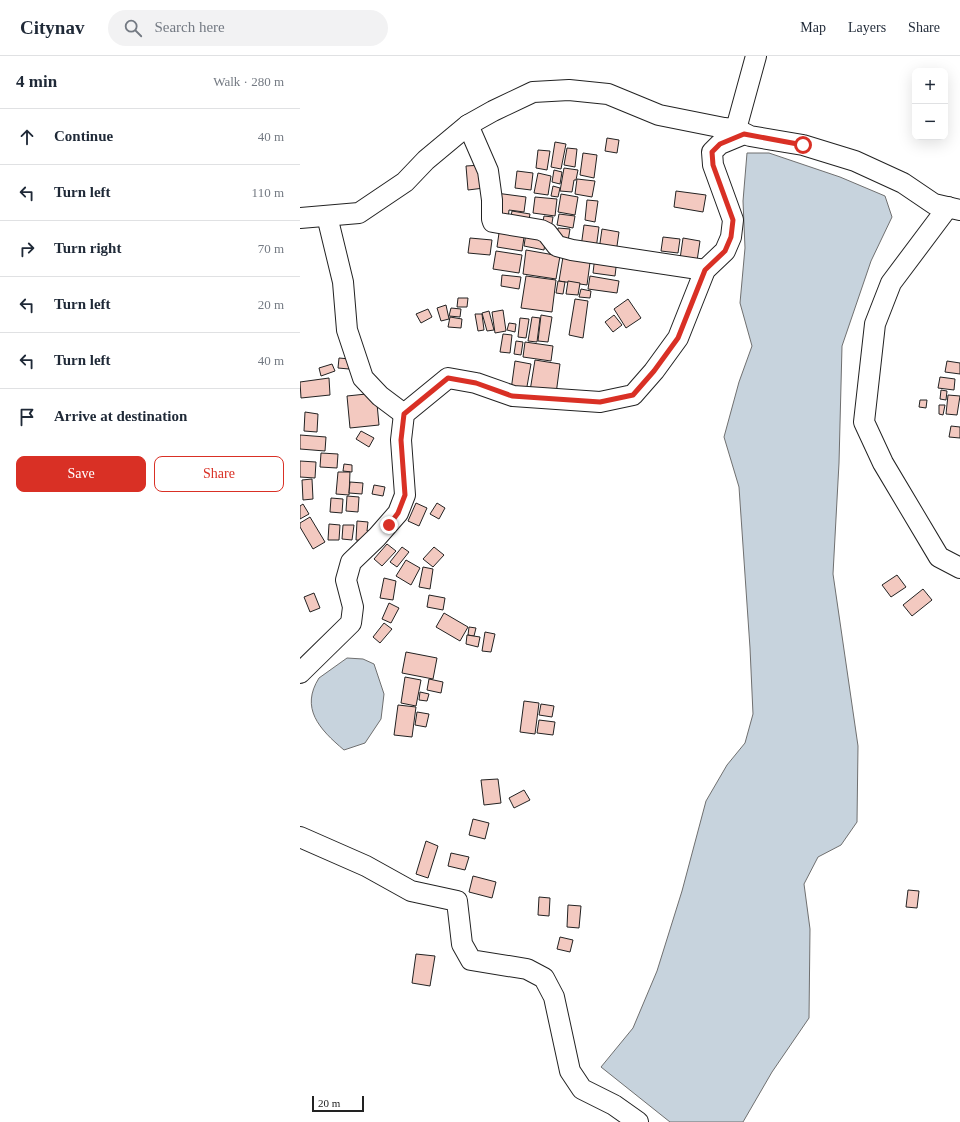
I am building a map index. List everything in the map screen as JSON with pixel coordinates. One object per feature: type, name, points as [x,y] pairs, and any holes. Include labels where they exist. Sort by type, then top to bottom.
[{"type":"street","points":[[300,673],[351,623],[353,607],[346,580],[351,562],[377,537],[398,513],[405,495],[401,440],[404,414],[448,378],[476,383],[512,396],[600,402],[633,395],[654,371],[678,338],[705,270],[725,251],[731,237],[733,220],[713,165],[712,152],[720,144],[740,132],[756,56]]},
{"type":"street","points":[[300,218],[359,213],[405,182],[426,160],[468,125],[493,111],[534,92],[569,90],[608,94],[659,115],[803,145],[855,161],[903,183],[934,204],[954,208],[891,283],[875,324],[864,422],[883,463],[939,557],[960,568]]},
{"type":"street","points":[[468,125],[488,171],[493,222],[540,230],[547,233],[557,246],[572,250],[705,270]]},
{"type":"street","points":[[327,216],[343,282],[347,330],[363,378],[380,396],[404,414]]},
{"type":"street","points":[[300,838],[366,866],[411,891],[457,901],[462,944],[471,960],[527,969],[544,978],[554,997],[570,1071],[582,1089],[614,1106],[638,1122]]},
{"type":"shaded area","points":[[747,153],[769,153],[840,177],[885,196],[892,217],[871,261],[842,346],[839,463],[833,574],[858,746],[857,822],[841,845],[818,857],[804,884],[810,929],[809,1018],[772,1072],[743,1122],[670,1122],[601,1067],[633,1028],[657,971],[682,891],[706,801],[727,765],[745,743],[753,714],[739,487],[724,437],[739,382],[752,346],[740,303],[745,248],[743,201]]},
{"type":"shaded area","points":[[347,658],[363,659],[374,664],[384,694],[381,719],[365,743],[344,750],[320,726],[312,708],[311,699],[319,678]]},
{"type":"building","points":[[607,138],[619,140],[617,153],[605,151]]},
{"type":"building","points":[[555,142],[566,144],[561,169],[551,167]]},
{"type":"building","points":[[567,148],[577,149],[575,167],[564,165]]},
{"type":"building","points":[[538,150],[550,151],[547,170],[536,168]]},
{"type":"building","points":[[583,153],[597,155],[594,178],[580,175]]},
{"type":"building","points":[[482,165],[484,188],[468,190],[466,166]]},
{"type":"building","points":[[564,168],[578,170],[576,180],[574,180],[572,192],[560,191]]},
{"type":"building","points":[[554,170],[562,172],[560,184],[552,182]]},
{"type":"building","points":[[517,171],[533,173],[531,190],[515,188]]},
{"type":"building","points":[[538,173],[551,176],[548,195],[534,193]]},
{"type":"building","points":[[577,179],[595,181],[592,197],[575,194]]},
{"type":"building","points":[[553,186],[560,188],[558,197],[551,196]]},
{"type":"building","points":[[676,191],[706,195],[703,212],[674,207]]},
{"type":"building","points":[[496,193],[526,197],[524,212],[509,210],[508,219],[493,217]]},
{"type":"building","points":[[561,194],[578,197],[575,215],[558,212]]},
{"type":"building","points":[[535,197],[557,199],[555,216],[533,213]]},
{"type":"building","points":[[587,200],[598,201],[595,222],[585,220]]},
{"type":"building","points":[[512,211],[530,214],[528,225],[510,222]]},
{"type":"building","points":[[559,214],[575,216],[573,228],[557,225]]},
{"type":"building","points":[[544,216],[553,217],[551,229],[542,227]]},
{"type":"building","points":[[584,225],[599,227],[596,249],[581,247]]},
{"type":"building","points":[[500,226],[525,230],[522,251],[497,247]]},
{"type":"building","points":[[558,228],[570,229],[568,241],[557,239]]},
{"type":"building","points":[[602,229],[619,232],[616,253],[599,250]]},
{"type":"building","points":[[526,233],[546,236],[544,250],[524,246]]},
{"type":"building","points":[[663,237],[680,239],[678,253],[661,251]]},
{"type":"building","points":[[470,238],[492,240],[490,255],[468,253]]},
{"type":"building","points":[[683,238],[700,241],[697,261],[680,259]]},
{"type":"building","points":[[526,250],[560,256],[556,279],[523,274]]},
{"type":"building","points":[[496,251],[522,255],[519,273],[493,269]]},
{"type":"building","points":[[564,251],[591,255],[587,285],[559,281]]},
{"type":"building","points":[[595,256],[617,259],[615,276],[593,273]]},
{"type":"building","points":[[502,275],[521,277],[519,289],[501,286]]},
{"type":"building","points":[[526,276],[556,280],[552,312],[521,308]]},
{"type":"building","points":[[590,276],[619,281],[617,293],[588,289]]},
{"type":"building","points":[[558,281],[565,282],[563,294],[556,293]]},
{"type":"building","points":[[568,281],[580,283],[578,295],[566,294]]},
{"type":"building","points":[[581,289],[591,291],[590,298],[579,297]]},
{"type":"building","points":[[458,298],[468,298],[467,307],[457,307]]},
{"type":"building","points":[[575,299],[588,301],[583,338],[569,335]]},
{"type":"building","points":[[628,299],[641,318],[626,328],[614,309]]},
{"type":"building","points":[[446,305],[449,319],[441,321],[437,308]]},
{"type":"building","points":[[451,308],[461,309],[460,317],[449,316]]},
{"type":"building","points":[[428,309],[432,317],[421,323],[416,314]]},
{"type":"building","points":[[503,310],[506,331],[495,333],[492,312]]},
{"type":"building","points":[[489,311],[494,330],[487,331],[482,313]]},
{"type":"building","points":[[475,314],[482,314],[484,330],[478,331]]},
{"type":"building","points":[[541,315],[552,317],[548,342],[538,341]]},
{"type":"building","points":[[614,315],[622,325],[613,332],[605,322]]},
{"type":"building","points":[[450,317],[462,319],[461,328],[448,327]]},
{"type":"building","points":[[532,317],[540,318],[537,342],[528,341]]},
{"type":"building","points":[[520,318],[529,319],[526,338],[518,337]]},
{"type":"building","points":[[509,323],[516,324],[515,332],[507,330]]},
{"type":"building","points":[[503,334],[512,335],[510,353],[500,352]]},
{"type":"building","points":[[516,341],[523,342],[521,355],[514,354]]},
{"type":"building","points":[[525,342],[553,346],[551,361],[523,357]]},
{"type":"building","points":[[339,358],[350,359],[349,369],[338,368]]},
{"type":"building","points":[[535,360],[560,364],[556,394],[530,391]]},
{"type":"building","points":[[515,361],[531,364],[526,392],[511,390]]},
{"type":"building","points":[[947,361],[960,363],[960,374],[945,372]]},
{"type":"building","points":[[332,364],[335,371],[321,376],[319,368]]},
{"type":"building","points":[[940,377],[955,379],[954,390],[938,388]]},
{"type":"building","points":[[329,378],[330,395],[301,398],[300,382]]},
{"type":"building","points":[[941,390],[947,391],[946,400],[940,399]]},
{"type":"building","points":[[376,393],[379,425],[350,428],[347,396]]},
{"type":"building","points":[[948,395],[960,396],[957,415],[946,414]]},
{"type":"building","points":[[920,400],[927,400],[926,408],[919,407]]},
{"type":"building","points":[[939,405],[945,405],[943,415],[939,414]]},
{"type":"building","points":[[305,412],[318,414],[317,432],[304,431]]},
{"type":"building","points":[[951,426],[960,427],[960,438],[949,437]]},
{"type":"building","points":[[361,431],[374,438],[369,447],[356,439]]},
{"type":"building","points":[[300,435],[326,437],[325,451],[300,449]]},
{"type":"building","points":[[321,453],[338,454],[337,468],[320,467]]},
{"type":"building","points":[[300,461],[316,462],[315,478],[300,477]]},
{"type":"building","points":[[344,464],[352,465],[352,472],[343,471]]},
{"type":"building","points":[[338,472],[350,472],[349,495],[336,494]]},
{"type":"building","points":[[312,479],[313,499],[303,500],[302,480]]},
{"type":"building","points":[[350,482],[363,483],[362,494],[349,493]]},
{"type":"building","points":[[374,485],[385,487],[383,496],[372,494]]},
{"type":"building","points":[[347,496],[359,497],[358,512],[346,511]]},
{"type":"building","points":[[331,498],[343,499],[342,513],[330,512]]},
{"type":"building","points":[[416,503],[427,508],[419,526],[408,521]]},
{"type":"building","points":[[437,503],[445,508],[439,519],[430,514]]},
{"type":"building","points":[[303,504],[309,514],[300,519],[300,506]]},
{"type":"building","points":[[310,517],[325,542],[313,549],[300,527],[300,523]]},
{"type":"building","points":[[357,521],[368,522],[367,531],[372,532],[371,541],[356,540]]},
{"type":"building","points":[[329,524],[340,525],[339,540],[328,540]]},
{"type":"building","points":[[343,525],[354,525],[352,540],[342,539]]},
{"type":"building","points":[[387,544],[396,551],[382,566],[374,559]]},
{"type":"building","points":[[402,547],[409,552],[397,567],[390,562]]},
{"type":"building","points":[[434,547],[444,555],[433,567],[423,559]]},
{"type":"building","points":[[406,560],[420,568],[411,585],[396,576]]},
{"type":"building","points":[[423,567],[433,569],[430,589],[419,587]]},
{"type":"building","points":[[897,575],[906,587],[891,597],[882,585]]},
{"type":"building","points":[[384,578],[396,581],[393,600],[380,598]]},
{"type":"building","points":[[923,589],[932,600],[912,616],[903,605]]},
{"type":"building","points":[[314,593],[320,608],[310,612],[304,597]]},
{"type":"building","points":[[429,595],[445,598],[443,610],[427,607]]},
{"type":"building","points":[[389,603],[399,608],[391,623],[382,619]]},
{"type":"building","points":[[444,613],[468,627],[460,641],[436,627]]},
{"type":"building","points":[[384,623],[392,629],[380,643],[373,637]]},
{"type":"building","points":[[469,627],[476,628],[474,636],[468,635]]},
{"type":"building","points":[[485,632],[495,634],[491,652],[482,651]]},
{"type":"building","points":[[467,635],[480,637],[478,647],[466,644]]},
{"type":"building","points":[[406,652],[437,658],[433,679],[402,673]]},
{"type":"building","points":[[405,677],[421,680],[416,706],[401,703]]},
{"type":"building","points":[[429,679],[443,682],[441,693],[427,690]]},
{"type":"building","points":[[420,692],[429,694],[427,701],[419,700]]},
{"type":"building","points":[[524,701],[539,703],[535,734],[520,732]]},
{"type":"building","points":[[541,704],[554,706],[552,717],[539,715]]},
{"type":"building","points":[[398,705],[416,707],[412,737],[394,735]]},
{"type":"building","points":[[417,712],[429,714],[426,727],[415,725]]},
{"type":"building","points":[[539,720],[555,722],[553,735],[537,733]]},
{"type":"building","points":[[498,779],[501,803],[484,805],[481,780]]},
{"type":"building","points":[[524,790],[530,800],[514,808],[509,798]]},
{"type":"building","points":[[473,819],[489,823],[485,839],[469,835]]},
{"type":"building","points":[[426,841],[438,846],[428,878],[416,874]]},
{"type":"building","points":[[451,853],[469,857],[465,870],[448,866]]},
{"type":"building","points":[[473,876],[496,882],[492,898],[469,892]]},
{"type":"building","points":[[908,890],[919,891],[917,908],[906,907]]},
{"type":"building","points":[[539,897],[550,898],[549,916],[538,915]]},
{"type":"building","points":[[568,905],[581,906],[579,928],[567,927]]},
{"type":"building","points":[[560,937],[573,940],[570,952],[557,949]]},
{"type":"building","points":[[416,954],[435,956],[430,986],[412,983]]},
{"type":"route","points":[[389,525],[398,513],[405,495],[401,440],[404,414],[448,378],[476,383],[512,396],[600,402],[633,395],[654,371],[678,338],[694,294],[705,270],[725,251],[731,237],[733,220],[728,201],[720,185],[713,165],[712,152],[720,144],[744,134],[803,145]]}]
